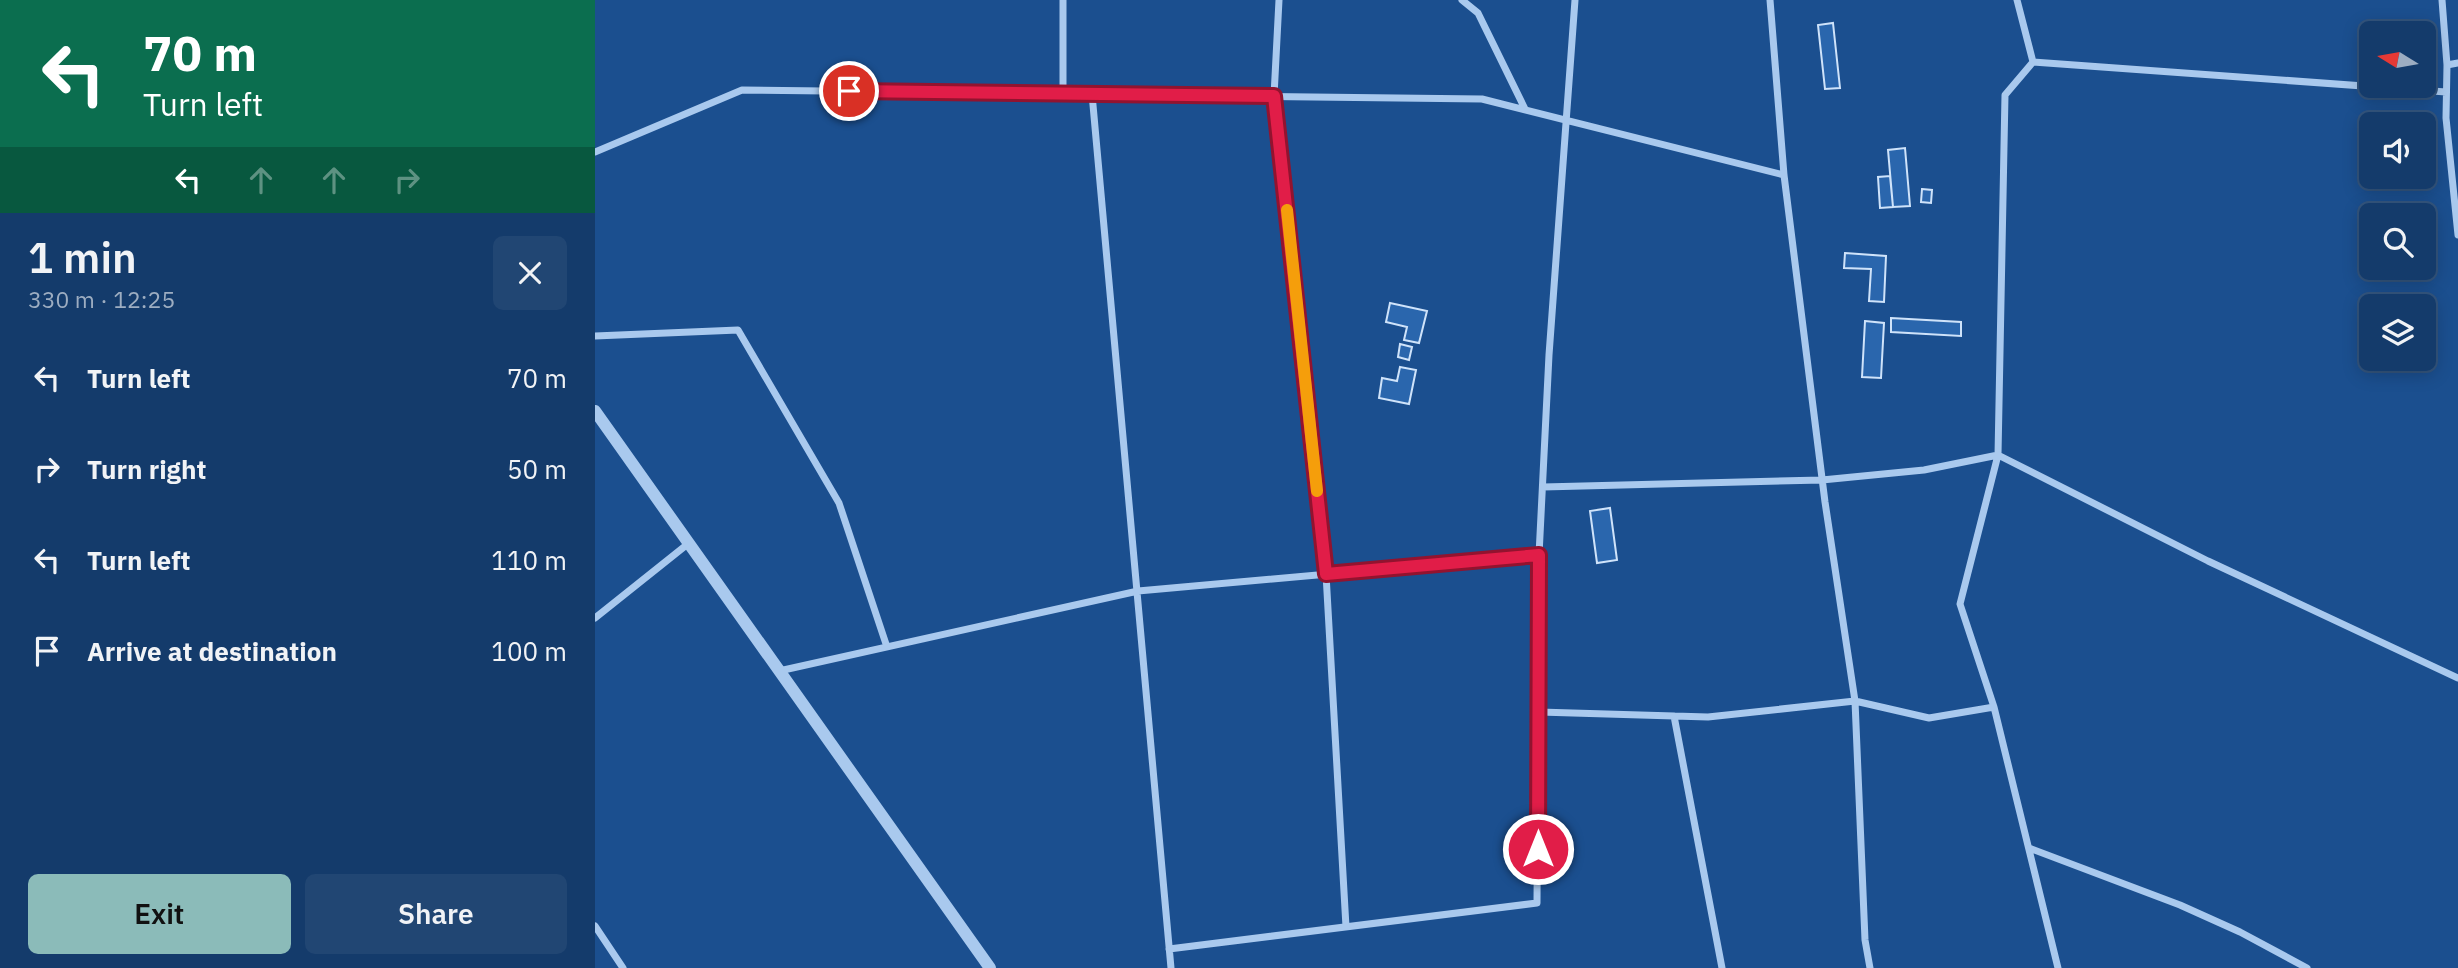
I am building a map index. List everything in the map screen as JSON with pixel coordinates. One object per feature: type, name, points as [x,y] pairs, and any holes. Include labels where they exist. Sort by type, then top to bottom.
[{"type":"street","points":[[1063,0],[1063,94]]},
{"type":"street","points":[[1279,0],[1274,96],[1326,574],[1346,927]]},
{"type":"street","points":[[1462,0],[1478,13],[1525,109]]},
{"type":"street","points":[[1169,950],[1538,904],[1539,555],[1549,355],[1575,0]]},
{"type":"street","points":[[1770,0],[1784,175],[1822,480],[1855,701],[1865,940],[1870,968]]},
{"type":"street","points":[[2017,0],[2033,62]]},
{"type":"street","points":[[2442,0],[2447,65],[2446,118],[2455,172],[2458,235]]},
{"type":"street","points":[[2033,62],[2446,92]]},
{"type":"street","points":[[2033,62],[2005,95],[1998,455],[1960,604],[1994,707],[2058,968]]},
{"type":"street","points":[[2447,65],[2458,63]]},
{"type":"street","points":[[595,152],[742,90],[1482,99],[1784,175]]},
{"type":"street","points":[[1092,94],[1171,968]]},
{"type":"street","points":[[595,336],[738,330],[839,503],[887,647]]},
{"type":"street","points":[[595,411],[990,968]]},
{"type":"street","points":[[1543,487],[1822,480],[1924,470],[1998,455],[2208,561],[2458,678]]},
{"type":"street","points":[[595,618],[689,543]]},
{"type":"street","points":[[779,671],[1138,591],[1539,555]]},
{"type":"street","points":[[1539,712],[1708,717],[1855,701],[1930,718],[1994,707]]},
{"type":"street","points":[[1674,716],[1722,968]]},
{"type":"street","points":[[2029,848],[2180,905],[2240,932],[2307,968]]},
{"type":"street","points":[[595,926],[623,968]]},
{"type":"building","points":[[1833,23],[1840,88],[1825,89],[1818,25]]},
{"type":"building","points":[[1905,148],[1910,206],[1893,207],[1888,150]]},
{"type":"building","points":[[1890,176],[1893,207],[1880,208],[1878,177]]},
{"type":"building","points":[[1922,189],[1932,190],[1931,203],[1921,202]]},
{"type":"building","points":[[1845,253],[1886,256],[1884,302],[1869,301],[1871,269],[1844,268]]},
{"type":"building","points":[[1390,303],[1427,311],[1419,343],[1404,340],[1407,327],[1386,322]]},
{"type":"building","points":[[1891,318],[1961,322],[1961,336],[1891,332]]},
{"type":"building","points":[[1865,321],[1884,323],[1881,378],[1862,377]]},
{"type":"building","points":[[1400,344],[1412,347],[1409,360],[1398,357]]},
{"type":"building","points":[[1400,367],[1416,370],[1409,404],[1379,398],[1382,378],[1397,381]]},
{"type":"building","points":[[1610,508],[1617,560],[1597,563],[1590,511]]},
{"type":"slow traffic","points":[[1287,210],[1317,491]]},
{"type":"route","points":[[849,91],[1274,96],[1326,574],[1539,555],[1538,849]]}]
